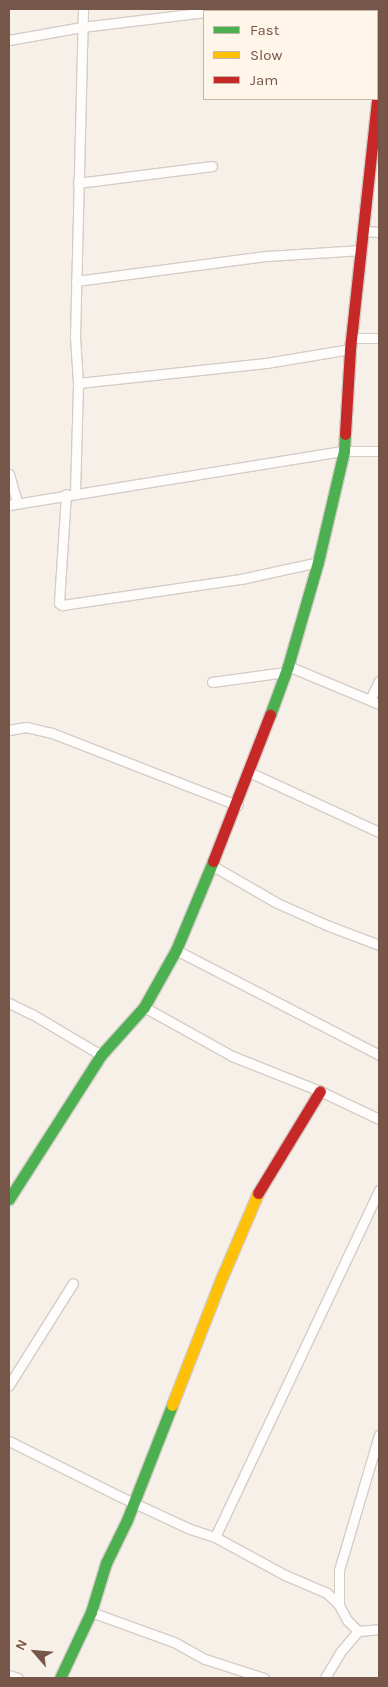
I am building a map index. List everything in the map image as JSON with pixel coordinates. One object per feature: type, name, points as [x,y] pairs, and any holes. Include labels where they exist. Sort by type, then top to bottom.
[{"type":"street","points":[[83,9],[75,337],[78,383],[71,493],[59,603],[62,605],[241,579],[318,562]]},
{"type":"street","points":[[9,40],[82,27],[203,12]]},
{"type":"street","points":[[378,83],[379,68]]},
{"type":"street","points":[[9,1199],[101,1055],[144,1007],[176,950],[213,866],[237,805],[286,669],[318,562],[344,451],[351,343],[377,100]]},
{"type":"street","points":[[78,183],[212,166]]},
{"type":"street","points":[[364,231],[379,232]]},
{"type":"street","points":[[76,281],[267,256],[362,250]]},
{"type":"street","points":[[78,383],[266,363],[379,338]]},
{"type":"street","points":[[9,474],[13,504],[71,493],[344,451],[379,451]]},
{"type":"street","points":[[212,682],[286,669],[379,704]]},
{"type":"street","points":[[370,700],[379,681]]},
{"type":"street","points":[[9,730],[26,727],[52,733],[237,805]]},
{"type":"street","points":[[248,772],[379,832]]},
{"type":"street","points":[[213,866],[278,903],[329,926],[379,945]]},
{"type":"street","points":[[176,950],[379,1055]]},
{"type":"street","points":[[9,1005],[32,1014],[101,1055]]},
{"type":"street","points":[[144,1007],[232,1056],[320,1091],[379,1119]]},
{"type":"street","points":[[60,1678],[91,1612],[106,1563],[133,1502],[222,1277],[263,1183],[320,1091]]},
{"type":"street","points":[[215,1537],[379,1190]]},
{"type":"street","points":[[9,1385],[73,1283]]},
{"type":"street","points":[[339,1605],[339,1570],[379,1435]]},
{"type":"street","points":[[9,1441],[190,1529],[215,1537],[276,1571],[327,1593],[339,1605],[347,1620],[358,1631]]},
{"type":"street","points":[[91,1612],[174,1642],[205,1659],[264,1678]]},
{"type":"street","points":[[325,1678],[341,1651],[358,1631],[379,1629]]},
{"type":"street","points":[[9,1675],[18,1678]]},
{"type":"traffic: fast","points":[[270,715],[288,666],[318,562],[344,451],[345,434]]},
{"type":"traffic: fast","points":[[9,1199],[101,1055],[144,1007],[176,950],[213,861]]},
{"type":"traffic: fast","points":[[60,1678],[91,1612],[106,1563],[127,1520],[172,1405]]},
{"type":"traffic: slow","points":[[172,1405],[222,1277],[258,1193]]},
{"type":"traffic: jam","points":[[345,434],[350,349],[377,100]]},
{"type":"traffic: jam","points":[[213,861],[270,715]]},
{"type":"traffic: jam","points":[[258,1193],[320,1091]]}]
